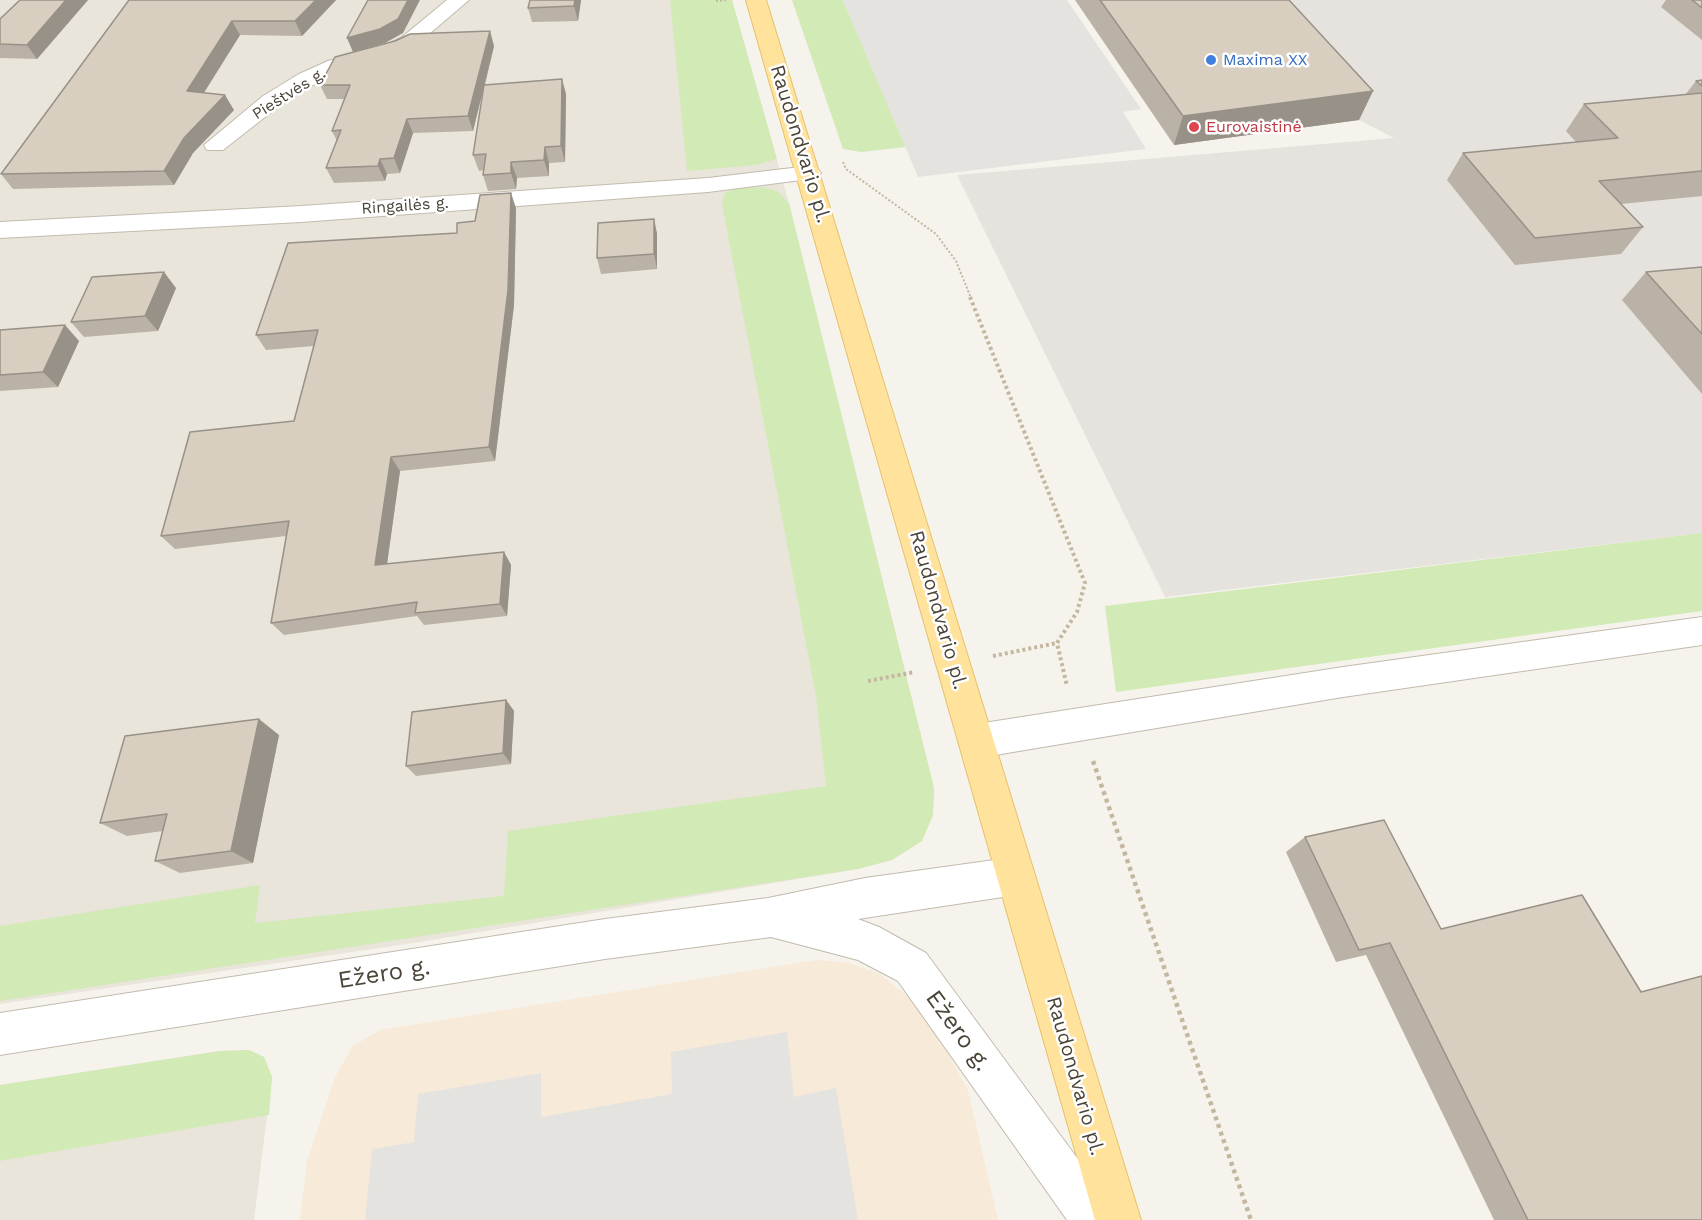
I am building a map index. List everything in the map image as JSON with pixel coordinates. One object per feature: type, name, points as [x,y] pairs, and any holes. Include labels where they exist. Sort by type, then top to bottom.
[{"type":"main road","name":"Raudondvario pl.","points":[[756,0],[1118,1220]]},
{"type":"street","name":"Pieštvės g.","points":[[215,145],[271,101],[307,79],[335,65],[393,49],[408,42],[459,0]]},
{"type":"street","name":"Ringailės g.","points":[[0,230],[301,214],[708,185],[809,173]]},
{"type":"street","points":[[977,741],[1343,682],[1702,631]]},
{"type":"street","name":"Ežero g.","points":[[0,1034],[605,939],[768,918],[865,898],[1016,876]]},
{"type":"street","name":"Ežero g.","points":[[768,918],[865,941],[912,967],[1095,1220]]},
{"type":"path","points":[[846,169],[936,234],[956,261],[1085,583],[1077,612],[1057,643],[1067,687]]},
{"type":"path","points":[[1091,753],[1251,1220]]},
{"type":"shaded area","points":[[0,0],[732,0],[789,203],[934,788],[933,815],[922,841],[892,860],[858,869],[420,942],[0,1004]]},
{"type":"shaded area","points":[[843,0],[1067,0],[1141,109],[1123,112],[1146,149],[918,177]]},
{"type":"shaded area","points":[[1254,0],[1702,0],[1702,533],[1165,597],[957,175],[1394,138],[1359,120]]},
{"type":"shaded area","points":[[816,960],[849,963],[878,973],[923,1008],[968,1090],[998,1220],[300,1220],[307,1161],[335,1077],[353,1046],[380,1030]]},
{"type":"shaded area","points":[[787,1032],[794,1097],[836,1088],[858,1220],[365,1220],[372,1149],[414,1142],[418,1094],[541,1073],[541,1117],[672,1094],[671,1052]]},
{"type":"shaded area","points":[[249,1050],[264,1057],[272,1077],[254,1220],[0,1220],[0,1085],[220,1051]]},
{"type":"green space","points":[[670,0],[732,0],[777,159],[756,165],[687,171]]},
{"type":"green space","points":[[792,0],[843,0],[906,147],[861,152],[843,149]]},
{"type":"green space","points":[[763,187],[777,191],[789,203],[934,788],[933,815],[922,841],[892,860],[858,869],[0,1001],[0,926],[260,885],[255,923],[504,896],[508,831],[826,786],[816,696],[722,204],[724,194],[734,189]]},
{"type":"green space","points":[[1702,533],[1702,611],[1116,692],[1105,606]]},
{"type":"green space","points":[[249,1050],[264,1057],[272,1077],[269,1115],[0,1161],[0,1085],[220,1051]]},
{"type":"building","points":[[20,0],[66,0],[27,45],[0,44],[0,19]]},
{"type":"building","points":[[129,0],[316,0],[295,21],[232,21],[187,91],[225,95],[184,138],[164,171],[1,174]]},
{"type":"building","points":[[368,0],[408,0],[398,19],[380,29],[347,38]]},
{"type":"building","points":[[530,0],[575,0],[574,6],[528,8]]},
{"type":"building","name":"Maxima XX","points":[[1100,0],[1289,0],[1373,91],[1183,116]]},
{"type":"building","points":[[1692,0],[1702,0],[1702,8]]},
{"type":"building","points":[[490,31],[468,116],[407,119],[394,158],[380,159],[378,166],[326,168],[341,130],[332,131],[350,85],[320,85],[335,57],[395,41],[410,34]]},
{"type":"building","points":[[562,79],[561,146],[545,147],[544,160],[511,162],[511,173],[483,175],[486,154],[473,155],[484,85]]},
{"type":"building","points":[[1702,93],[1702,171],[1599,181],[1643,227],[1535,238],[1463,153],[1618,138],[1584,104]]},
{"type":"building","points":[[511,193],[508,290],[489,447],[391,457],[375,565],[504,552],[500,604],[415,613],[417,602],[271,623],[289,521],[161,536],[190,432],[294,421],[318,330],[256,335],[288,243],[457,233],[457,223],[475,221],[480,195]]},
{"type":"building","points":[[654,219],[654,254],[597,258],[598,223]]},
{"type":"building","points":[[1702,267],[1702,334],[1646,272]]},
{"type":"building","points":[[164,272],[145,316],[71,322],[92,277]]},
{"type":"building","points":[[65,325],[43,372],[0,375],[0,330]]},
{"type":"building","points":[[506,700],[503,753],[406,766],[412,712]]},
{"type":"building","points":[[259,719],[231,851],[155,861],[167,814],[100,823],[125,736]]},
{"type":"building","points":[[1384,820],[1441,929],[1582,895],[1641,992],[1702,976],[1702,1220],[1528,1220],[1390,943],[1359,950],[1305,837]]},
{"type":"place","name":"Maxima XX","points":[[1211,60]]},
{"type":"place","name":"Eurovaistinė","points":[[1194,127]]}]
